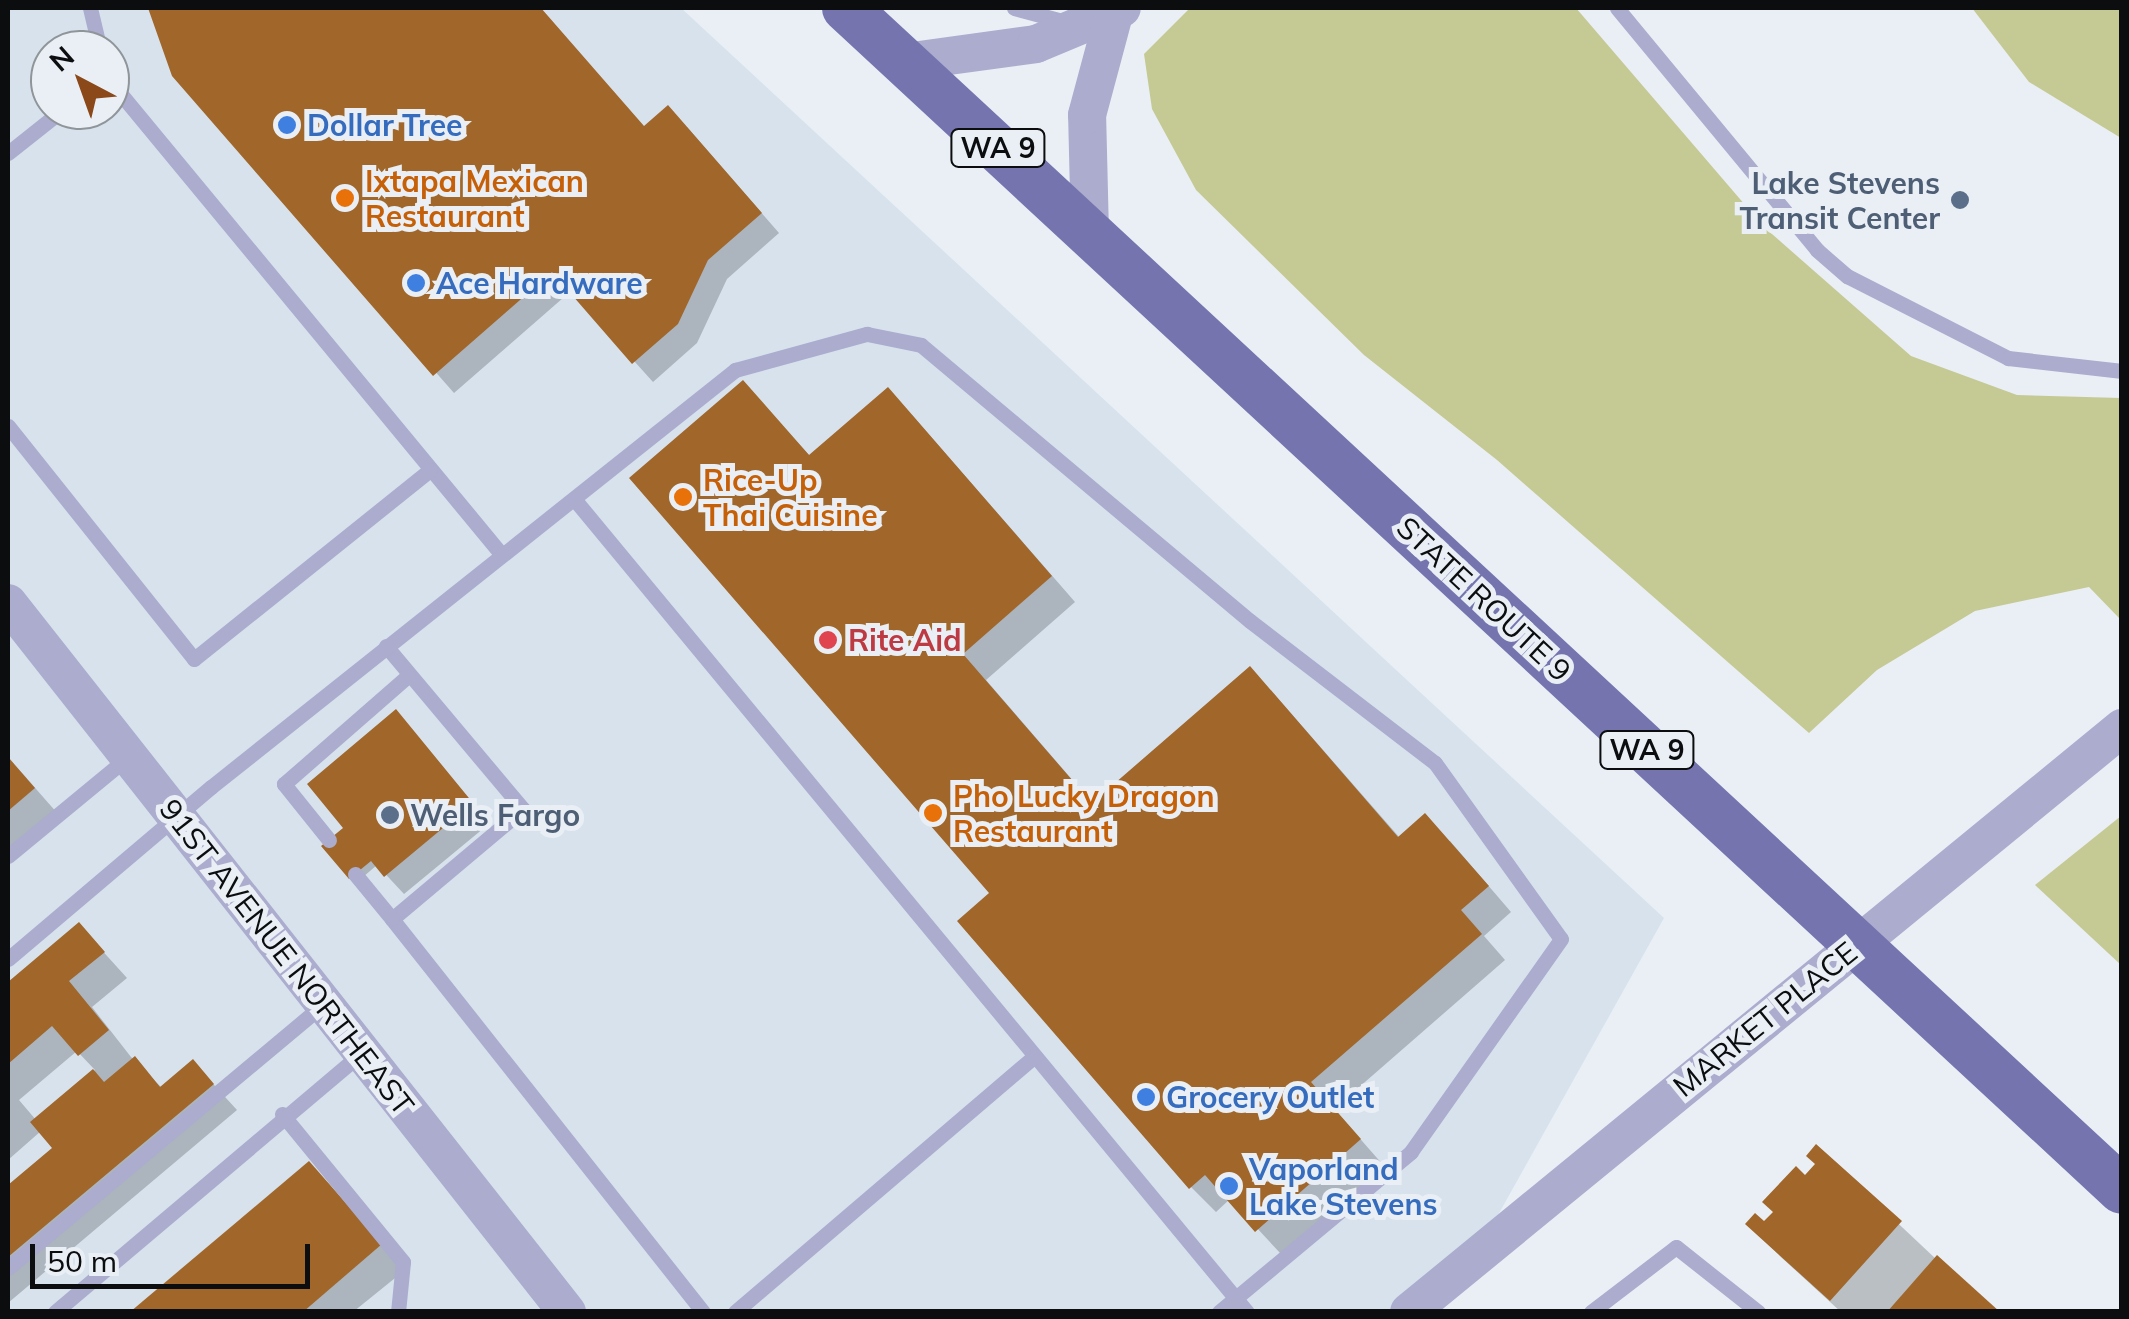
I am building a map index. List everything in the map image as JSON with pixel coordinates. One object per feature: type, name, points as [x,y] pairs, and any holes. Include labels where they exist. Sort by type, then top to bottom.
[{"type":"main road","name":"STATE ROUTE 9","points":[[846,8],[2122,1190]]},
{"type":"street","points":[[905,62],[985,56],[1118,11]]},
{"type":"street","points":[[1090,234],[1087,115],[1118,11]]},
{"type":"street","name":"91ST AVENUE NORTHEAST","points":[[8,603],[131,754],[321,1006],[566,1312]]},
{"type":"street","name":"MARKET PLACE","points":[[1409,1312],[2122,728]]},
{"type":"lane","points":[[1014,8],[1048,21],[1118,11]]},
{"type":"lane","points":[[1617,8],[1817,250],[1847,276],[2008,358],[2122,371]]},
{"type":"lane","points":[[130,105],[502,555]]},
{"type":"lane","points":[[8,153],[37,130]]},
{"type":"lane","points":[[8,959],[177,815],[736,370],[867,334],[921,345],[1250,621],[1434,762],[1561,939],[1412,1152],[1219,1312]]},
{"type":"lane","points":[[8,426],[194,659],[430,470]]},
{"type":"lane","points":[[575,500],[1246,1312]]},
{"type":"lane","points":[[386,646],[523,809],[392,918]]},
{"type":"lane","points":[[329,840],[284,784],[408,676]]},
{"type":"lane","points":[[8,856],[131,754]]},
{"type":"lane","points":[[355,874],[702,1312]]},
{"type":"lane","points":[[8,1268],[321,1006]]},
{"type":"lane","points":[[55,1312],[282,1114],[360,1054]]},
{"type":"lane","points":[[735,1312],[1035,1056]]},
{"type":"lane","points":[[282,1114],[403,1262],[398,1312]]},
{"type":"lane","points":[[1591,1312],[1676,1248],[1758,1312]]},
{"type":"shaded area","points":[[8,8],[681,8],[1664,918],[1474,1258],[1409,1311],[8,1312]]},
{"type":"green space","points":[[1190,8],[1576,8],[1764,227],[1911,356],[2017,395],[2121,398],[2121,620],[2089,587],[1975,611],[1877,670],[1809,733],[1497,460],[1364,355],[1196,190],[1152,109],[1144,54]]},
{"type":"green space","points":[[1972,8],[2121,8],[2121,138],[2029,82]]},
{"type":"green space","points":[[2121,816],[2121,965],[2035,885]]},
{"type":"building","points":[[148,8],[541,8],[644,126],[668,105],[762,213],[708,260],[678,324],[632,364],[552,272],[433,376],[172,76]]},
{"type":"building","points":[[743,380],[809,455],[888,387],[1052,576],[963,654],[1092,803],[1250,666],[1398,837],[1425,813],[1489,886],[1461,910],[1482,934],[1311,1082],[1361,1139],[1255,1232],[1205,1175],[1189,1189],[957,921],[989,893],[629,478]]},
{"type":"building","points":[[396,709],[473,803],[384,877],[371,861],[349,879],[321,846],[343,828],[307,784]]},
{"type":"building","points":[[8,757],[35,788],[8,811]]},
{"type":"building","points":[[79,922],[105,952],[69,981],[109,1030],[78,1056],[52,1026],[8,1064],[8,982]]},
{"type":"building","points":[[135,1056],[160,1087],[193,1059],[214,1084],[8,1257],[8,1185],[52,1148],[30,1122],[93,1069],[104,1082]]},
{"type":"building","points":[[1816,1144],[1902,1221],[1830,1301],[1745,1224],[1755,1213],[1764,1221],[1773,1212],[1762,1202],[1796,1166],[1805,1175],[1815,1164],[1806,1156]]},
{"type":"building","points":[[309,1161],[382,1244],[303,1312],[130,1312]]},
{"type":"building","points":[[1937,1255],[2000,1312],[1887,1312]]},
{"type":"place","name":"Dollar Tree","points":[[287,125]]},
{"type":"place","name":"Ixtapa Mexican Restaurant","points":[[345,198]]},
{"type":"place","name":"Lake Stevens Transit Center","points":[[1960,200]]},
{"type":"place","name":"Ace Hardware","points":[[416,283]]},
{"type":"place","name":"Rice-Up Thai Cuisine","points":[[683,497]]},
{"type":"place","name":"Rite Aid","points":[[828,640]]},
{"type":"place","name":"Pho Lucky Dragon Restaurant","points":[[933,813]]},
{"type":"place","name":"Wells Fargo","points":[[390,815]]},
{"type":"place","name":"Grocery Outlet","points":[[1146,1097]]},
{"type":"place","name":"Vaporland Lake Stevens","points":[[1229,1186]]}]
